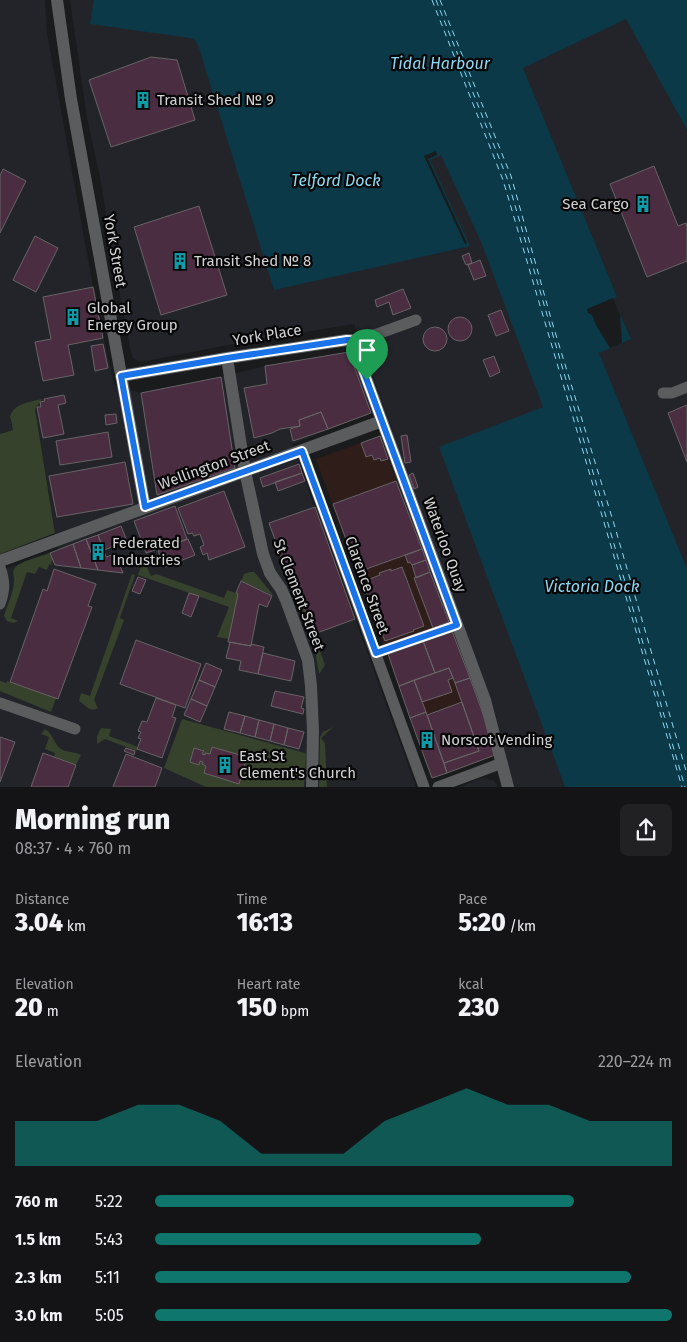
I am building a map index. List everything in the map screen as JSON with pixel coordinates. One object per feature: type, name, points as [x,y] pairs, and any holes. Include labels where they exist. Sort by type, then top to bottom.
[{"type":"street","name":"York Street","points":[[57,0],[71,99],[145,507]]},
{"type":"street","name":"York Place","points":[[121,376],[352,340],[416,320]]},
{"type":"street","name":"Waterloo Quay","points":[[352,340],[485,700],[508,787]]},
{"type":"street","name":"St Clement Street","points":[[227,358],[245,471],[264,559],[286,600],[308,660],[314,745],[312,787]]},
{"type":"street","points":[[663,393],[672,393],[687,387]]},
{"type":"street","name":"Wellington Street","points":[[0,561],[382,421]]},
{"type":"street","name":"Clarence Street","points":[[302,451],[424,787]]},
{"type":"street","points":[[0,567],[4,584],[0,604]]},
{"type":"street","points":[[376,653],[457,625]]},
{"type":"street","points":[[0,703],[75,729]]},
{"type":"street","points":[[438,787],[502,763]]},
{"type":"shaded area","points":[[0,0],[45,0],[47,33],[93,287],[114,385],[141,393],[265,366],[349,352],[371,413],[292,444],[416,787],[0,787],[0,571],[58,549],[35,409],[41,400],[11,413],[10,418],[13,430],[0,434]]},
{"type":"shaded area","points":[[70,0],[687,0],[687,787],[514,787],[496,716],[354,324],[233,344],[141,362],[133,358],[111,247],[101,182],[87,118]]},
{"type":"shaded area","points":[[380,436],[486,722],[495,755],[432,778],[316,459]]},
{"type":"shaded area","points":[[485,778],[494,781],[498,787],[459,787],[479,779]]},
{"type":"green space","points":[[42,399],[35,409],[55,533],[0,554],[0,434],[13,430],[10,416],[15,408]]},
{"type":"green space","points":[[50,553],[53,561],[51,562],[52,565],[49,564],[47,570],[39,567],[35,574],[27,572],[11,618],[18,621],[14,623],[7,621],[4,616],[13,590],[14,570],[23,562]]},
{"type":"green space","points":[[147,554],[150,563],[146,565],[151,576],[156,574],[224,598],[227,590],[238,594],[229,639],[217,637],[229,607],[138,575]]},
{"type":"green space","points":[[290,569],[325,665],[319,674],[314,645],[286,570]]},
{"type":"green space","points":[[250,572],[256,574],[274,596],[241,581],[244,574]]},
{"type":"green space","points":[[132,574],[135,575],[120,618],[124,620],[94,700],[98,708],[92,710],[79,701],[81,693],[90,696]]},
{"type":"green space","points":[[0,681],[6,683],[7,681],[56,698],[51,712],[0,691]]},
{"type":"green space","points":[[182,719],[305,753],[306,755],[304,787],[206,787],[164,768]],"holes":[[[212,747],[247,758],[239,783],[204,773],[206,766],[202,764],[203,762],[200,761],[199,765],[190,762],[194,748],[203,751],[202,754],[205,755],[206,753],[210,754]]]},
{"type":"green space","points":[[333,727],[321,738],[325,743],[327,787],[319,787],[320,737],[323,732]]},
{"type":"green space","points":[[101,728],[111,729],[109,736],[138,747],[137,751],[105,739],[97,744],[97,736]]},
{"type":"green space","points":[[45,729],[61,749],[81,755],[76,765],[54,757],[55,753],[45,749],[49,737],[41,734]]},
{"type":"water","points":[[94,0],[687,0],[687,130],[626,19],[523,68],[617,297],[613,299],[631,339],[599,353],[687,569],[687,787],[565,787],[439,447],[543,407],[481,242],[441,155],[430,160],[470,246],[274,290],[195,40],[90,24]]},
{"type":"pier","points":[[436,151],[437,155],[428,159],[467,243],[465,244],[424,156]]},
{"type":"pier","points":[[613,298],[620,315],[622,343],[610,348],[587,309]]},
{"type":"building","name":"Transit Shed № 9","points":[[151,57],[177,60],[195,120],[111,147],[89,80]]},
{"type":"building","name":"Sea Cargo","points":[[654,166],[678,226],[686,223],[687,261],[647,277],[610,184]]},
{"type":"building","points":[[3,169],[26,181],[0,233],[0,176]]},
{"type":"building","name":"Transit Shed № 8","points":[[199,206],[227,295],[161,315],[134,227]]},
{"type":"building","points":[[35,236],[58,248],[36,292],[13,280]]},
{"type":"building","points":[[469,253],[472,263],[466,265],[462,256]]},
{"type":"building","points":[[480,260],[486,276],[474,280],[468,265]]},
{"type":"building","name":"Global Energy Group","points":[[93,287],[103,338],[68,345],[74,375],[43,381],[35,342],[51,339],[43,297]]},
{"type":"building","points":[[403,289],[411,308],[393,315],[389,302],[377,307],[375,300]]},
{"type":"building","points":[[501,310],[509,331],[496,336],[488,315]]},
{"type":"building","points":[[460,317],[468,321],[472,329],[468,337],[460,341],[452,337],[448,329],[452,321]]},
{"type":"building","points":[[435,327],[443,331],[447,339],[443,347],[435,351],[427,347],[423,339],[427,331]]},
{"type":"building","points":[[103,344],[108,368],[95,371],[91,346]]},
{"type":"building","points":[[349,352],[371,413],[328,429],[321,412],[299,420],[300,426],[280,429],[254,438],[244,388],[267,384],[265,366]]},
{"type":"building","points":[[494,356],[500,372],[490,377],[483,360]]},
{"type":"building","points":[[221,377],[235,468],[157,495],[141,393]]},
{"type":"building","points":[[64,395],[66,403],[58,405],[64,434],[43,438],[37,407],[41,407],[40,402],[45,401],[44,399]]},
{"type":"building","points":[[687,405],[687,462],[668,413]]},
{"type":"building","points":[[321,412],[328,429],[293,441],[290,429],[300,426],[299,420]]},
{"type":"building","points":[[116,414],[117,423],[106,425],[105,415]]},
{"type":"building","points":[[108,432],[112,457],[60,465],[56,441]]},
{"type":"building","points":[[407,435],[411,462],[405,463],[401,436]]},
{"type":"building","points":[[380,436],[388,459],[381,461],[380,458],[374,460],[372,455],[366,457],[361,443]]},
{"type":"building","points":[[125,462],[133,504],[57,517],[49,476]]},
{"type":"building","points":[[299,464],[302,473],[263,487],[260,478]]},
{"type":"building","points":[[302,473],[305,481],[278,491],[275,482]]},
{"type":"building","points":[[413,473],[418,487],[414,489],[409,475]]},
{"type":"building","points":[[396,481],[422,549],[358,572],[333,504]]},
{"type":"building","points":[[224,491],[245,547],[209,560],[207,553],[203,555],[200,547],[204,545],[200,534],[194,536],[192,533],[188,534],[178,508]]},
{"type":"building","points":[[175,506],[187,539],[146,553],[134,521]]},
{"type":"building","points":[[315,507],[355,619],[314,634],[290,569],[286,570],[269,523]]},
{"type":"building","points":[[121,526],[127,541],[104,550],[98,535]]},
{"type":"building","name":"Federated Industries","points":[[98,535],[106,557],[115,554],[123,573],[98,570],[86,539]]},
{"type":"building","points":[[86,539],[98,570],[81,568],[73,544]]},
{"type":"building","points":[[188,539],[195,555],[165,567],[158,551]]},
{"type":"building","points":[[73,544],[81,568],[55,565],[50,553]]},
{"type":"building","points":[[422,549],[426,560],[412,565],[410,562],[408,563],[405,555]]},
{"type":"building","points":[[426,560],[430,572],[416,578],[412,565]]},
{"type":"building","points":[[402,567],[424,626],[385,641],[362,582],[380,575],[379,573]]},
{"type":"building","points":[[54,569],[96,584],[88,606],[92,607],[58,699],[10,682],[43,589],[47,591]]},
{"type":"building","points":[[430,572],[449,622],[433,628],[414,578]]},
{"type":"building","points":[[138,577],[146,580],[140,594],[132,591]]},
{"type":"building","points":[[241,581],[272,596],[267,607],[259,604],[251,646],[228,642],[238,594],[236,593]]},
{"type":"building","points":[[189,593],[199,596],[191,617],[182,613]]},
{"type":"building","points":[[452,631],[470,678],[455,683],[449,668],[435,673],[423,641]]},
{"type":"building","points":[[136,640],[201,664],[185,708],[120,684]]},
{"type":"building","points":[[423,641],[435,673],[399,686],[388,654]]},
{"type":"building","points":[[230,642],[264,647],[258,674],[239,670],[241,661],[226,658]]},
{"type":"building","points":[[263,653],[295,661],[291,681],[258,674]]},
{"type":"building","points":[[206,663],[222,670],[215,687],[199,680]]},
{"type":"building","points":[[449,668],[453,678],[448,680],[452,692],[422,702],[414,680]]},
{"type":"building","points":[[470,678],[486,722],[495,755],[447,773],[444,763],[479,751],[455,683]]},
{"type":"building","points":[[199,680],[215,687],[207,706],[191,699]]},
{"type":"building","points":[[414,680],[426,712],[410,718],[399,686]]},
{"type":"building","points":[[275,691],[304,697],[301,708],[304,709],[303,714],[271,706]]},
{"type":"building","points":[[156,698],[176,705],[172,717],[176,718],[162,758],[137,749],[141,739],[138,738],[141,732],[138,731],[142,721],[147,722]]},
{"type":"building","points":[[191,699],[207,706],[200,722],[184,715]]},
{"type":"building","points":[[462,702],[479,751],[444,763],[427,715]]},
{"type":"building","points":[[229,712],[245,716],[240,733],[224,729]]},
{"type":"building","name":"Norscot Vending","points":[[426,712],[447,773],[432,778],[410,718]]},
{"type":"building","points":[[245,716],[259,720],[255,737],[240,733]]},
{"type":"building","points":[[259,720],[274,724],[270,741],[255,737]]},
{"type":"building","points":[[274,724],[288,728],[284,745],[270,741]]},
{"type":"building","points":[[288,728],[304,732],[299,749],[284,745]]},
{"type":"building","points":[[0,737],[15,742],[0,782]]},
{"type":"building","name":"East St Clement's Church","points":[[212,747],[247,757],[239,784],[204,773],[206,766],[202,764],[203,762],[200,761],[199,765],[190,762],[194,748],[204,751],[202,754],[205,755],[205,753],[210,754]]},
{"type":"building","points":[[126,748],[135,751],[134,755],[124,751]]},
{"type":"building","points":[[43,753],[76,765],[68,787],[31,787]]},
{"type":"building","points":[[126,754],[162,768],[155,787],[113,787]]},
{"type":"ferry route","points":[[432,0],[503,180],[682,787]]},
{"type":"ferry route","points":[[436,0],[507,178],[685,787]]},
{"type":"ferry route","points":[[440,0],[511,176],[552,322],[614,524],[687,774]]},
{"type":"place","name":"Transit Shed № 9","points":[[143,100]]},
{"type":"place","name":"Sea Cargo","points":[[643,204]]},
{"type":"place","name":"Transit Shed № 8","points":[[180,261]]},
{"type":"place","name":"Global Energy Group","points":[[73,317]]},
{"type":"place","name":"Federated Industries","points":[[98,552]]},
{"type":"place","name":"Norscot Vending","points":[[427,740]]},
{"type":"place","name":"East St Clement's Church","points":[[225,765]]},
{"type":"route","points":[[352,340],[367,380],[457,625],[376,653],[302,451],[145,507],[121,376],[352,340]]},
{"type":"water label","name":"Tidal Harbour","points":[[440,63]]},
{"type":"water label","name":"Telford Dock","points":[[336,180]]},
{"type":"water label","name":"Victoria Dock","points":[[592,586]]}]
